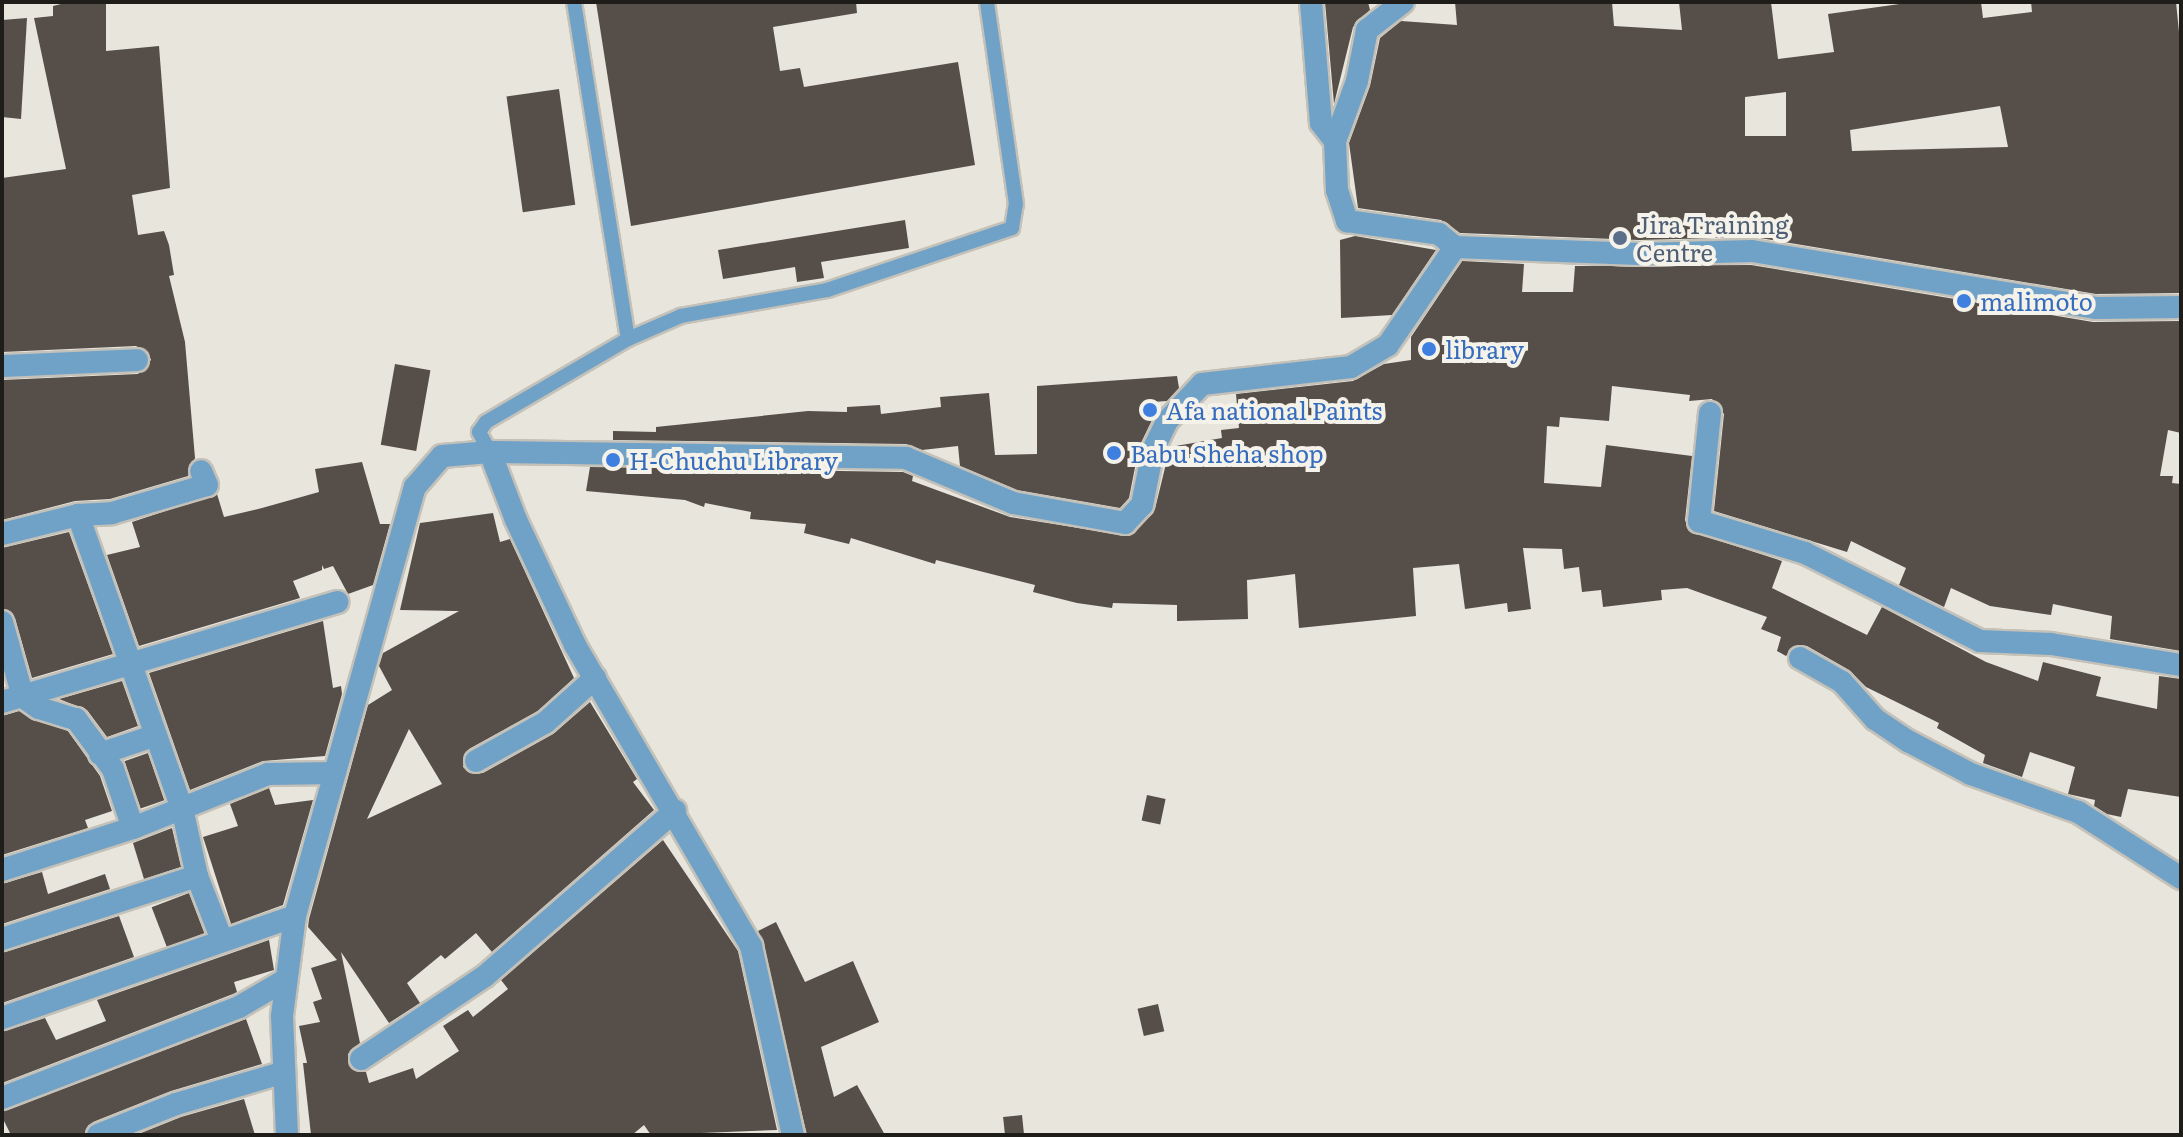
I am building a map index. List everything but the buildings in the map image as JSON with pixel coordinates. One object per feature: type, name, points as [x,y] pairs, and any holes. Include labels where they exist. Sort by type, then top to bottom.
[{"type":"street","points":[[1311,2],[1321,123],[1335,141]]},
{"type":"street","points":[[1403,2],[1367,30],[1357,81],[1335,141],[1337,190],[1347,221],[1430,231],[1455,247],[1639,254],[1752,251],[2095,308],[2181,307]]},
{"type":"street","points":[[287,1135],[281,1073],[285,980],[295,916],[415,487],[442,456],[490,452],[906,458],[1013,503],[1125,523],[1142,505],[1153,450],[1167,421],[1202,384],[1351,367],[1388,345],[1455,247]]},
{"type":"street","points":[[2,366],[137,360]]},
{"type":"street","points":[[1710,413],[1699,521],[1805,553],[1980,641],[2051,644],[2181,665]]},
{"type":"street","points":[[490,452],[516,520],[595,678],[751,946],[793,1135]]},
{"type":"street","points":[[2,534],[78,515],[112,513],[207,485],[201,471]]},
{"type":"street","points":[[78,515],[127,663],[182,808],[197,876],[222,940]]},
{"type":"street","points":[[12,699],[337,602]]},
{"type":"street","points":[[2,622],[12,699]]},
{"type":"street","points":[[1800,658],[1842,682],[1875,719],[1908,741],[1971,774],[2078,812],[2181,878]]},
{"type":"street","points":[[476,761],[546,722],[595,678]]},
{"type":"street","points":[[12,699],[76,719],[113,769],[133,828]]},
{"type":"street","points":[[100,754],[156,735]]},
{"type":"street","points":[[2,870],[133,828],[268,774],[334,773]]},
{"type":"street","points":[[361,1059],[485,976],[675,811]]},
{"type":"street","points":[[2,939],[197,876]]},
{"type":"street","points":[[2,1018],[295,916]]},
{"type":"street","points":[[2,1098],[239,1007],[285,980]]},
{"type":"street","points":[[98,1135],[176,1104],[281,1073]]},
{"type":"lane","points":[[574,2],[628,339]]},
{"type":"lane","points":[[490,452],[479,432],[486,422],[628,339],[681,316],[827,290],[993,239],[1012,228],[1016,204],[987,2]]},
{"type":"place","name":"Jira Training Centre","points":[[1620,238]]},
{"type":"place","name":"malimoto","points":[[1964,301]]},
{"type":"place","name":"library","points":[[1429,349]]},
{"type":"place","name":"Afa national Paints","points":[[1150,410]]},
{"type":"place","name":"Babu Sheha shop","points":[[1114,453]]},
{"type":"place","name":"H-Chuchu Library","points":[[613,460]]}]
